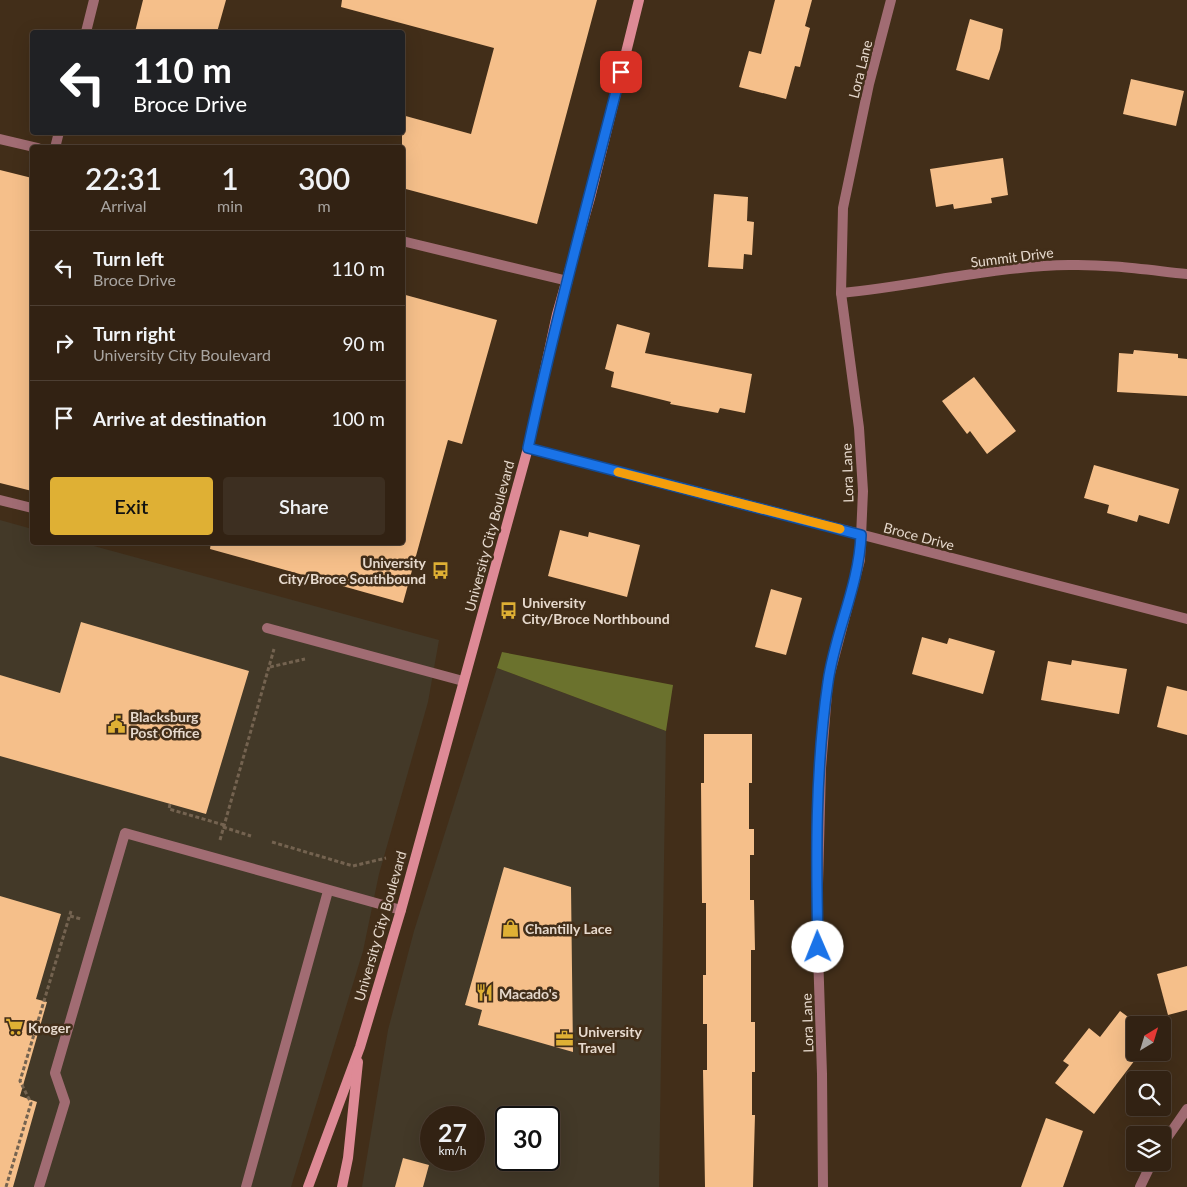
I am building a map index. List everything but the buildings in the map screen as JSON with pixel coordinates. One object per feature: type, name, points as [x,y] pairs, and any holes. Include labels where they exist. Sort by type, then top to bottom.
[{"type":"main road","name":"University City Boulevard","points":[[308,1187],[360,1047],[401,910],[528,448],[557,314],[568,281],[639,0]]},
{"type":"main road","name":"University City Boulevard","points":[[342,1187],[348,1158],[360,1047]]},
{"type":"street","points":[[86,30],[94,0]]},
{"type":"street","name":"Lora Lane","points":[[823,1187],[822,1074],[817,922],[821,768],[828,682],[860,560],[863,491],[859,428],[841,293],[843,208],[869,84],[891,0]]},
{"type":"street","points":[[0,139],[30,146]]},
{"type":"street","points":[[405,242],[568,281]]},
{"type":"street","name":"Summit Drive","points":[[841,293],[1016,269],[1067,264],[1103,265],[1187,274]]},
{"type":"street","name":"Broce Drive","points":[[528,448],[1187,619]]},
{"type":"street","points":[[0,500],[30,508]]},
{"type":"street","points":[[267,628],[463,682]]},
{"type":"street","points":[[39,1187],[65,1102],[55,1073],[125,833],[401,910]]},
{"type":"street","points":[[246,1187],[328,891]]},
{"type":"street","points":[[1171,1132],[1187,1109]]},
{"type":"street","points":[[1140,1187],[1148,1171]]},
{"type":"path","points":[[214,858],[280,631]]},
{"type":"path","points":[[269,667],[304,659]]},
{"type":"path","points":[[170,804],[169,809],[251,836]]},
{"type":"path","points":[[272,842],[353,866],[386,858]]},
{"type":"path","points":[[6,1187],[8,1173],[30,1103],[20,1081],[71,911]]},
{"type":"path","points":[[20,1056],[27,1058]]},
{"type":"path","points":[[14,1079],[20,1081]]},
{"type":"shaded area","points":[[0,520],[30,528],[30,545],[90,545],[439,640],[428,702],[379,874],[363,951],[291,1187],[0,1187]]},
{"type":"shaded area","points":[[497,668],[666,731],[659,1187],[362,1187],[388,1030],[414,931]]},
{"type":"green space","points":[[502,652],[673,685],[666,731],[497,668]]},
{"type":"slow traffic","points":[[618,472],[840,529]]},
{"type":"place","name":"University City/Broce Southbound","points":[[440,570]]},
{"type":"place","name":"University City/Broce Northbound","points":[[508,610]]},
{"type":"place","name":"Blacksburg Post Office","points":[[116,724]]},
{"type":"place","name":"Chantilly Lace","points":[[511,928]]},
{"type":"place","name":"Macado's","points":[[485,993]]},
{"type":"place","name":"Kroger","points":[[14,1027]]},
{"type":"place","name":"University Travel","points":[[564,1039]]},
{"type":"route","points":[[621,72],[568,281],[557,314],[528,448],[861,535],[860,560],[828,682],[818,826],[818,947]]}]
